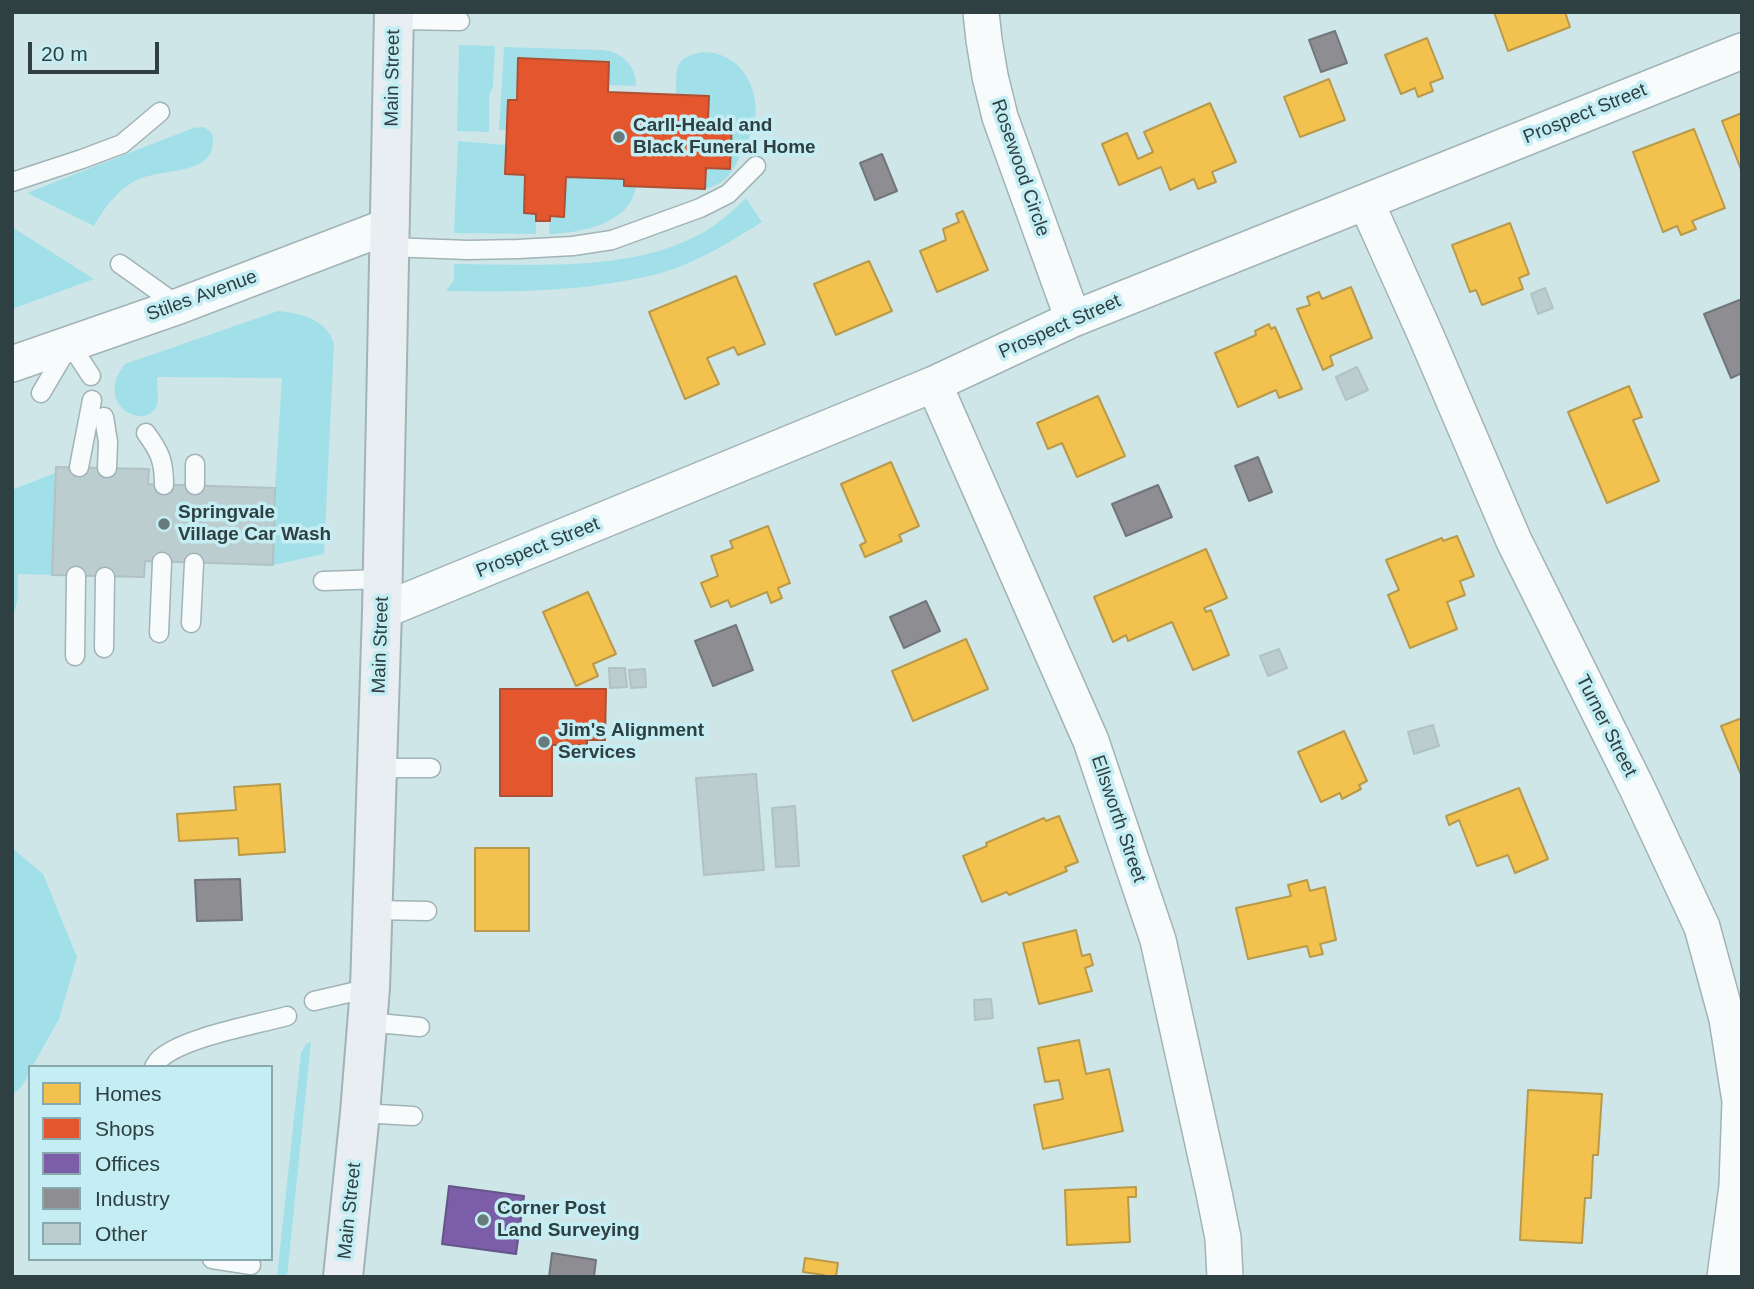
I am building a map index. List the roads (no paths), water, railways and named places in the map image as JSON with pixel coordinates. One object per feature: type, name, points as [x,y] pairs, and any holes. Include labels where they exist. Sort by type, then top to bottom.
[{"type":"main road","name":"Main Street","points":[[343,1277],[360,1113],[372,910],[382,595],[394,16]]},
{"type":"street","name":"Rosewood Circle","points":[[981,12],[990,76],[1000,117],[1073,319]]},
{"type":"street","name":"Prospect Street","points":[[382,595],[934,384],[1073,319],[1742,51]]},
{"type":"street","name":"Turner Street","points":[[1366,202],[1514,541],[1637,788],[1702,927],[1727,1019],[1740,1101],[1737,1185],[1725,1277]]},
{"type":"street","name":"Stiles Avenue","points":[[12,364],[390,236]]},
{"type":"street","name":"Ellsworth Street","points":[[934,384],[1091,741],[1158,940],[1223,1238],[1225,1277]]},
{"type":"lane","points":[[394,16],[460,21]]},
{"type":"lane","points":[[12,182],[122,144],[160,113]]},
{"type":"lane","points":[[390,236],[468,250],[573,246],[612,240],[709,204],[728,194],[756,166]]},
{"type":"lane","points":[[120,264],[179,306]]},
{"type":"lane","points":[[41,393],[70,344],[91,376]]},
{"type":"lane","points":[[79,467],[92,400]]},
{"type":"lane","points":[[104,417],[108,442],[107,468]]},
{"type":"lane","points":[[146,433],[162,459],[164,485]]},
{"type":"lane","points":[[195,464],[195,485]]},
{"type":"lane","points":[[159,632],[162,562]]},
{"type":"lane","points":[[191,623],[194,563]]},
{"type":"lane","points":[[75,656],[76,576]]},
{"type":"lane","points":[[104,648],[105,577]]},
{"type":"lane","points":[[323,581],[382,595]]},
{"type":"lane","points":[[376,768],[431,768]]},
{"type":"lane","points":[[372,910],[427,911]]},
{"type":"lane","points":[[314,1001],[368,1005],[420,1027]]},
{"type":"lane","points":[[155,1065],[160,1058],[208,1037],[287,1016]]},
{"type":"lane","points":[[360,1113],[413,1116]]},
{"type":"lane","points":[[225,1261],[251,1265]]},
{"type":"place","name":"Carll-Heald and Black Funeral Home","points":[[619,137]]},
{"type":"place","name":"Springvale Village Car Wash","points":[[164,524]]},
{"type":"place","name":"Jim's Alignment Services","points":[[544,742]]},
{"type":"place","name":"Corner Post Land Surveying","points":[[483,1220]]}]
